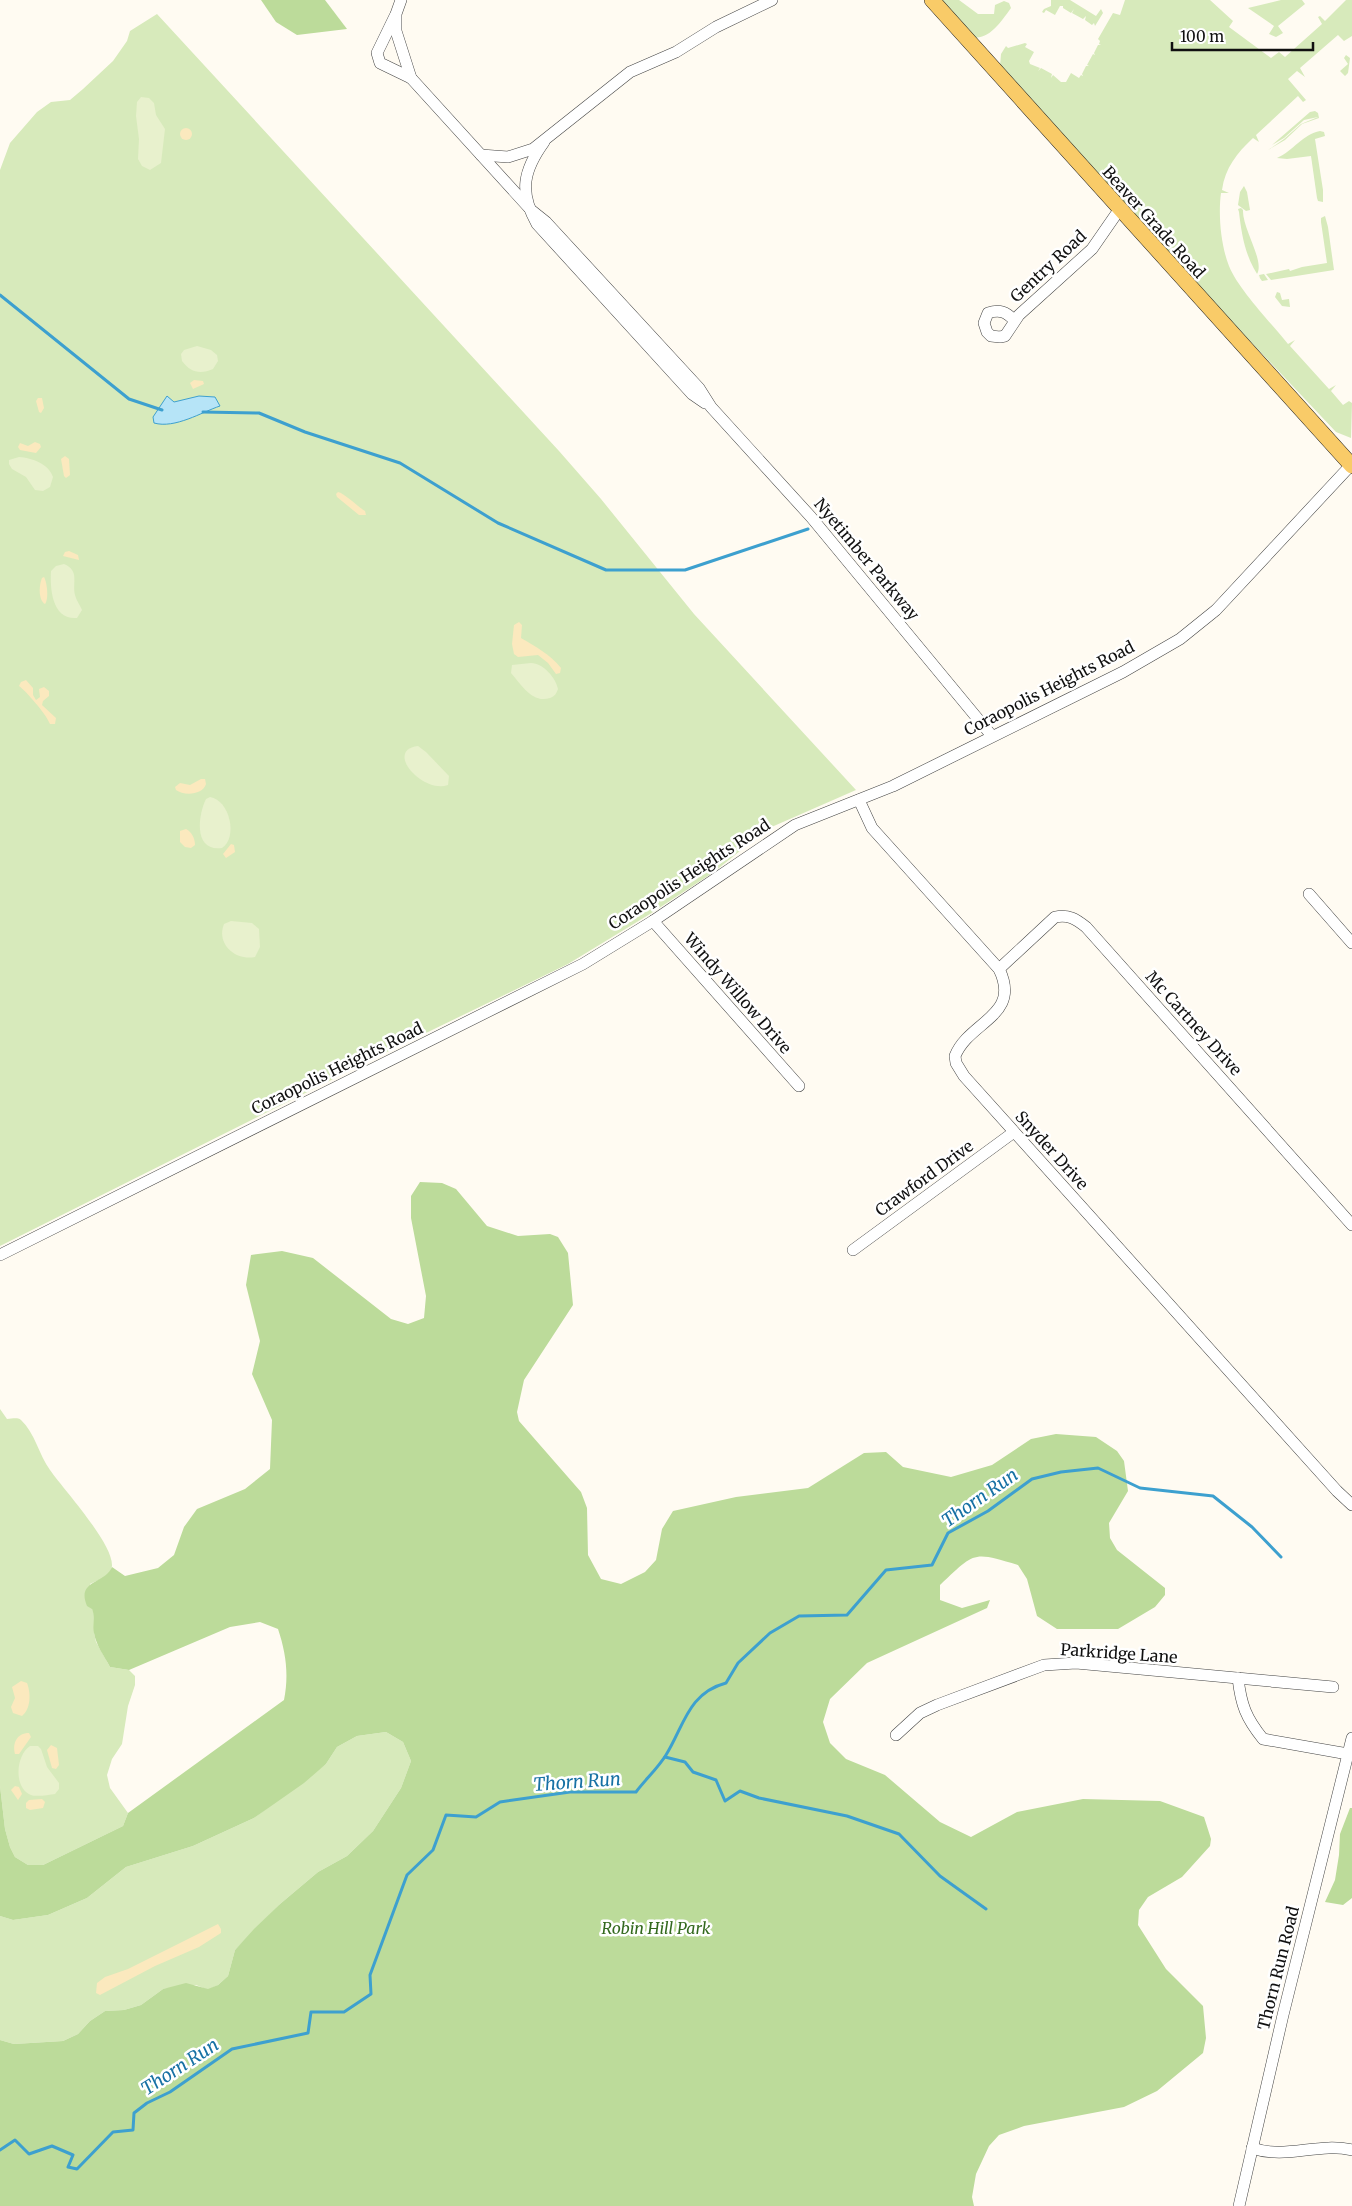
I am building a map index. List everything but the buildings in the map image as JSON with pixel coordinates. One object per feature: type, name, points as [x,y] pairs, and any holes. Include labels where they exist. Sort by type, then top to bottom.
[{"type":"main road","name":"Beaver Grade Road","points":[[932,0],[1119,210],[1352,465]]},
{"type":"street","points":[[401,0],[377,53],[380,63],[411,78]]},
{"type":"street","points":[[482,155],[508,157],[533,149],[630,72],[676,52],[716,27],[772,0]]},
{"type":"street","points":[[396,14],[396,31],[411,78]]},
{"type":"street","name":"Nyetimber Parkway","points":[[411,78],[531,210],[540,228],[692,394],[711,407],[812,517],[992,736]]},
{"type":"street","points":[[531,210],[526,198],[525,177],[544,142]]},
{"type":"street","name":"Gentry Road","points":[[1014,320],[1092,249],[1119,210]]},
{"type":"street","name":"Coraopolis Heights Road","points":[[0,1255],[583,964],[653,921],[795,825],[893,786],[1123,672],[1190,632],[1226,600],[1352,465]]},
{"type":"street","name":"Snyder Drive","points":[[860,800],[869,823],[881,839],[999,969],[1005,988],[1004,1002],[1000,1008],[963,1042],[955,1056],[956,1063],[964,1076],[1337,1491],[1352,1505]]},
{"type":"street","points":[[1309,894],[1352,943]]},
{"type":"street","name":"Mc Cartney Drive","points":[[999,969],[1054,917],[1063,915],[1079,922],[1352,1225]]},
{"type":"street","name":"Windy Willow Drive","points":[[653,921],[799,1086]]},
{"type":"street","name":"Crawford Drive","points":[[852,1250],[1014,1132]]},
{"type":"street","name":"Parkridge Lane","points":[[896,1735],[920,1712],[1044,1666],[1076,1663],[1333,1687]]},
{"type":"street","points":[[1238,1678],[1241,1705],[1251,1724],[1263,1739],[1348,1754]]},
{"type":"street","name":"Thorn Run Road","points":[[1239,2206],[1352,1738]]},
{"type":"street","points":[[1252,2148],[1266,2153],[1279,2154],[1327,2147],[1352,2150]]},
{"type":"green space","points":[[261,0],[325,0],[347,29],[297,35],[276,22]]},
{"type":"green space","points":[[940,0],[959,0],[978,14],[994,14],[995,5],[1004,1],[1009,3],[1011,8],[1000,23],[985,36],[973,37]]},
{"type":"green space","points":[[1051,0],[1070,0],[1096,16],[1101,9],[1103,13],[1095,26],[1094,23],[1092,25],[1085,20],[1086,16],[1083,19],[1072,13],[1074,9],[1071,13],[1063,8],[1063,6],[1060,6],[1055,15],[1046,10],[1044,13],[1042,12],[1051,6]]},
{"type":"green space","points":[[1125,0],[1210,0],[1233,21],[1229,27],[1271,58],[1279,52],[1285,57],[1322,24],[1318,17],[1320,16],[1325,21],[1346,0],[1352,0],[1352,36],[1344,41],[1338,35],[1300,68],[1305,77],[1297,71],[1288,79],[1306,100],[1303,102],[1298,96],[1256,135],[1259,142],[1253,138],[1237,155],[1226,175],[1222,190],[1229,193],[1221,193],[1220,211],[1224,249],[1233,275],[1247,296],[1288,344],[1295,340],[1290,346],[1329,389],[1336,385],[1331,391],[1343,405],[1349,401],[1352,403],[1351,438],[1336,432],[1201,289],[1000,66],[1001,54],[1006,46],[1008,48],[1025,43],[1027,44],[1025,47],[1034,52],[1029,61],[1030,64],[1040,68],[1038,71],[1041,68],[1052,74],[1051,78],[1053,75],[1061,82],[1066,82],[1071,73],[1079,78],[1081,75],[1083,76],[1082,74],[1086,66],[1089,66],[1087,65],[1093,54],[1095,55],[1094,53],[1098,45],[1101,45],[1098,39],[1113,13],[1120,15]]},
{"type":"green space","points":[[1281,0],[1302,0],[1305,4],[1278,26],[1283,33],[1276,37],[1269,34],[1274,26],[1248,8]]},
{"type":"green space","points":[[157,14],[559,451],[601,499],[694,614],[856,790],[767,829],[714,872],[568,964],[393,1049],[0,1246],[0,170],[10,143],[37,112],[51,102],[70,100],[113,61],[127,41],[130,31]]},
{"type":"green space","points":[[1346,55],[1350,58],[1348,73],[1345,76],[1340,71],[1348,64],[1344,58]]},
{"type":"green space","points":[[141,97],[149,98],[154,103],[156,115],[165,129],[161,163],[150,170],[142,166],[138,159],[139,139],[136,116],[137,102]]},
{"type":"green space","points":[[1315,111],[1318,113],[1319,118],[1302,124],[1285,140],[1268,150],[1284,139],[1301,124],[1318,117],[1304,120],[1284,138],[1272,145],[1310,112]]},
{"type":"green space","points":[[1320,131],[1324,132],[1325,136],[1315,139],[1323,190],[1323,202],[1318,201],[1317,198],[1311,156],[1287,159],[1277,158],[1303,139]]},
{"type":"green space","points":[[1244,186],[1250,210],[1246,211],[1238,205],[1240,192]]},
{"type":"green space","points":[[1241,208],[1258,261],[1259,268],[1257,274],[1248,257],[1243,240],[1238,209]]},
{"type":"green space","points":[[1325,216],[1334,270],[1271,280],[1266,274],[1327,263],[1321,222],[1321,218]]},
{"type":"green space","points":[[1264,274],[1268,280],[1262,281],[1259,275]]},
{"type":"green space","points":[[1277,292],[1280,293],[1282,300],[1289,299],[1290,307],[1282,306],[1275,297]]},
{"type":"green space","points":[[197,346],[211,350],[217,355],[218,361],[213,369],[204,372],[192,370],[182,361],[181,354],[184,350]]},
{"type":"green space","points":[[19,457],[34,460],[44,465],[53,477],[50,487],[43,491],[35,490],[26,477],[12,469],[9,460]]},
{"type":"green space","points":[[64,564],[74,573],[75,595],[82,610],[77,618],[62,614],[54,602],[52,594],[51,571],[56,566]]},
{"type":"green space","points":[[531,663],[544,668],[555,680],[558,689],[556,694],[550,698],[544,699],[532,696],[511,673],[512,665]]},
{"type":"green space","points":[[418,746],[449,776],[448,785],[438,786],[428,783],[418,778],[411,770],[406,762],[405,755],[408,749]]},
{"type":"green space","points":[[210,797],[223,805],[230,820],[230,836],[222,848],[213,848],[206,844],[200,831],[203,806],[206,799]]},
{"type":"green space","points":[[231,921],[252,923],[259,929],[260,947],[255,957],[248,958],[234,954],[225,944],[222,931],[224,924]]},
{"type":"green space","name":"Robin Hill Park","points":[[420,1182],[442,1183],[456,1189],[487,1226],[518,1236],[550,1234],[558,1237],[568,1253],[573,1305],[524,1380],[517,1412],[519,1421],[581,1492],[587,1508],[588,1555],[601,1579],[621,1584],[645,1572],[656,1560],[662,1529],[673,1511],[736,1497],[808,1488],[864,1453],[886,1452],[903,1467],[951,1477],[992,1465],[1031,1439],[1056,1434],[1096,1437],[1117,1451],[1124,1461],[1128,1491],[1109,1523],[1110,1538],[1117,1550],[1165,1588],[1165,1595],[1155,1607],[1118,1629],[1057,1629],[1037,1616],[1027,1579],[1018,1565],[982,1556],[975,1557],[960,1566],[940,1585],[940,1600],[962,1608],[990,1600],[987,1608],[867,1663],[830,1699],[823,1722],[830,1743],[846,1759],[885,1775],[940,1822],[971,1837],[1017,1812],[1083,1799],[1160,1801],[1204,1817],[1211,1839],[1210,1846],[1182,1877],[1148,1897],[1139,1910],[1138,1925],[1166,1969],[1203,2006],[1206,2038],[1203,2053],[1157,2091],[1124,2107],[1024,2126],[999,2135],[989,2146],[976,2174],[972,2197],[974,2206],[0,2206],[0,2040],[14,2044],[63,2041],[78,2034],[90,2021],[105,2011],[124,2010],[141,2005],[163,1989],[186,1983],[208,1989],[218,1985],[228,1976],[235,1950],[254,1929],[318,1872],[347,1856],[373,1831],[401,1788],[411,1761],[403,1742],[386,1732],[357,1736],[337,1747],[326,1764],[304,1783],[254,1818],[193,1846],[126,1867],[87,1898],[48,1915],[13,1920],[0,1916],[0,1786],[5,1829],[15,1857],[28,1865],[43,1865],[123,1826],[128,1813],[284,1700],[286,1664],[278,1629],[260,1622],[230,1627],[129,1670],[110,1667],[95,1637],[93,1612],[87,1606],[85,1591],[93,1583],[104,1577],[112,1567],[125,1576],[158,1568],[174,1555],[184,1527],[197,1509],[245,1489],[270,1469],[272,1420],[252,1374],[260,1341],[246,1285],[251,1255],[282,1251],[313,1258],[391,1319],[408,1324],[424,1318],[426,1296],[411,1218],[411,1196]]},
{"type":"green space","points":[[0,1409],[7,1419],[16,1418],[26,1425],[50,1470],[86,1516],[104,1543],[110,1555],[112,1565],[110,1572],[90,1584],[92,1609],[96,1616],[94,1633],[96,1642],[110,1667],[129,1670],[135,1676],[135,1685],[128,1706],[122,1744],[112,1759],[107,1775],[110,1788],[128,1813],[123,1826],[43,1865],[28,1865],[15,1857],[5,1829],[0,1786]]},
{"type":"green space","points":[[386,1732],[403,1742],[411,1761],[401,1788],[373,1831],[347,1856],[318,1872],[280,1904],[235,1950],[228,1976],[218,1985],[208,1990],[196,1985],[163,1989],[141,2005],[124,2010],[105,2011],[90,2021],[78,2034],[63,2041],[14,2044],[0,2040],[0,1916],[13,1920],[48,1915],[87,1898],[126,1867],[193,1846],[254,1818],[326,1764],[337,1747],[357,1736]]},
{"type":"green space","points":[[30,1746],[38,1746],[41,1749],[47,1767],[59,1783],[59,1789],[55,1794],[31,1795],[21,1786],[18,1771],[19,1764],[25,1750]]},
{"type":"green space","points":[[1350,1808],[1352,1808],[1352,1898],[1343,1905],[1325,1902],[1335,1880],[1340,1834]]},
{"type":"sand","points":[[186,128],[192,134],[186,140],[180,134]]},
{"type":"sand","points":[[194,380],[203,381],[204,384],[193,389],[190,383]]},
{"type":"sand","points":[[38,398],[42,398],[44,408],[41,413],[36,401]]},
{"type":"sand","points":[[35,442],[40,444],[41,447],[36,453],[20,450],[18,447],[20,443],[28,446]]},
{"type":"sand","points":[[65,456],[69,459],[70,475],[66,478],[61,459]]},
{"type":"sand","points":[[338,492],[365,511],[366,515],[359,515],[337,497],[336,494]]},
{"type":"sand","points":[[69,551],[78,555],[79,560],[63,556],[65,552]]},
{"type":"sand","points":[[44,577],[47,590],[45,604],[41,599],[40,592],[41,581]]},
{"type":"sand","points":[[519,622],[522,625],[521,638],[552,659],[561,668],[560,673],[556,674],[548,663],[538,655],[518,657],[514,654],[512,644],[514,625]]},
{"type":"sand","points":[[26,680],[33,688],[33,695],[36,700],[40,697],[39,689],[44,687],[49,691],[49,696],[43,701],[42,705],[56,718],[55,724],[50,724],[36,703],[19,686],[21,682]]},
{"type":"sand","points":[[205,779],[206,784],[204,788],[197,792],[188,794],[176,790],[175,787],[180,783],[190,785]]},
{"type":"sand","points":[[186,829],[194,840],[195,845],[191,848],[185,847],[180,842],[180,831]]},
{"type":"sand","points":[[231,844],[234,845],[235,852],[226,858],[223,854]]},
{"type":"sand","points":[[21,1681],[27,1683],[30,1696],[29,1705],[22,1716],[13,1713],[11,1707],[15,1698],[12,1687]]},
{"type":"sand","points":[[25,1733],[29,1733],[31,1737],[19,1754],[15,1754],[14,1746],[16,1739]]},
{"type":"sand","points":[[51,1745],[57,1748],[59,1765],[56,1769],[52,1768],[47,1750]]},
{"type":"sand","points":[[15,1786],[19,1787],[22,1794],[18,1800],[11,1790]]},
{"type":"sand","points":[[42,1799],[45,1802],[43,1808],[30,1810],[26,1808],[26,1803],[29,1800]]},
{"type":"sand","points":[[218,1924],[221,1933],[199,1947],[155,1966],[100,1995],[96,1993],[97,1983],[105,1977],[128,1969]]},
{"type":"water","points":[[167,396],[174,402],[199,396],[215,397],[220,406],[179,422],[171,424],[154,423],[153,417]]},
{"type":"waterway","points":[[0,295],[129,399],[162,410]]},
{"type":"waterway","points":[[203,412],[259,413],[305,432],[400,463],[498,523],[606,570],[685,570],[808,529]]},
{"type":"waterway","name":"Thorn Run","points":[[0,2150],[15,2140],[29,2154],[52,2146],[73,2155],[68,2167],[77,2169],[113,2132],[133,2130],[134,2113],[147,2103],[170,2092],[232,2049],[308,2033],[311,2012],[344,2012],[371,1994],[370,1975],[407,1875],[433,1850],[446,1815],[476,1817],[500,1802],[570,1792],[636,1792],[666,1755],[688,1712],[695,1703],[703,1694],[726,1683],[738,1663],[770,1633],[799,1616],[847,1615],[886,1570],[932,1565],[948,1533],[988,1511],[1032,1479],[1061,1472],[1098,1468],[1140,1488],[1213,1496],[1252,1527],[1281,1557]]},
{"type":"waterway","points":[[665,1757],[685,1762],[693,1772],[716,1780],[725,1801],[740,1791],[759,1798],[847,1816],[899,1834],[940,1876],[986,1909]]}]
